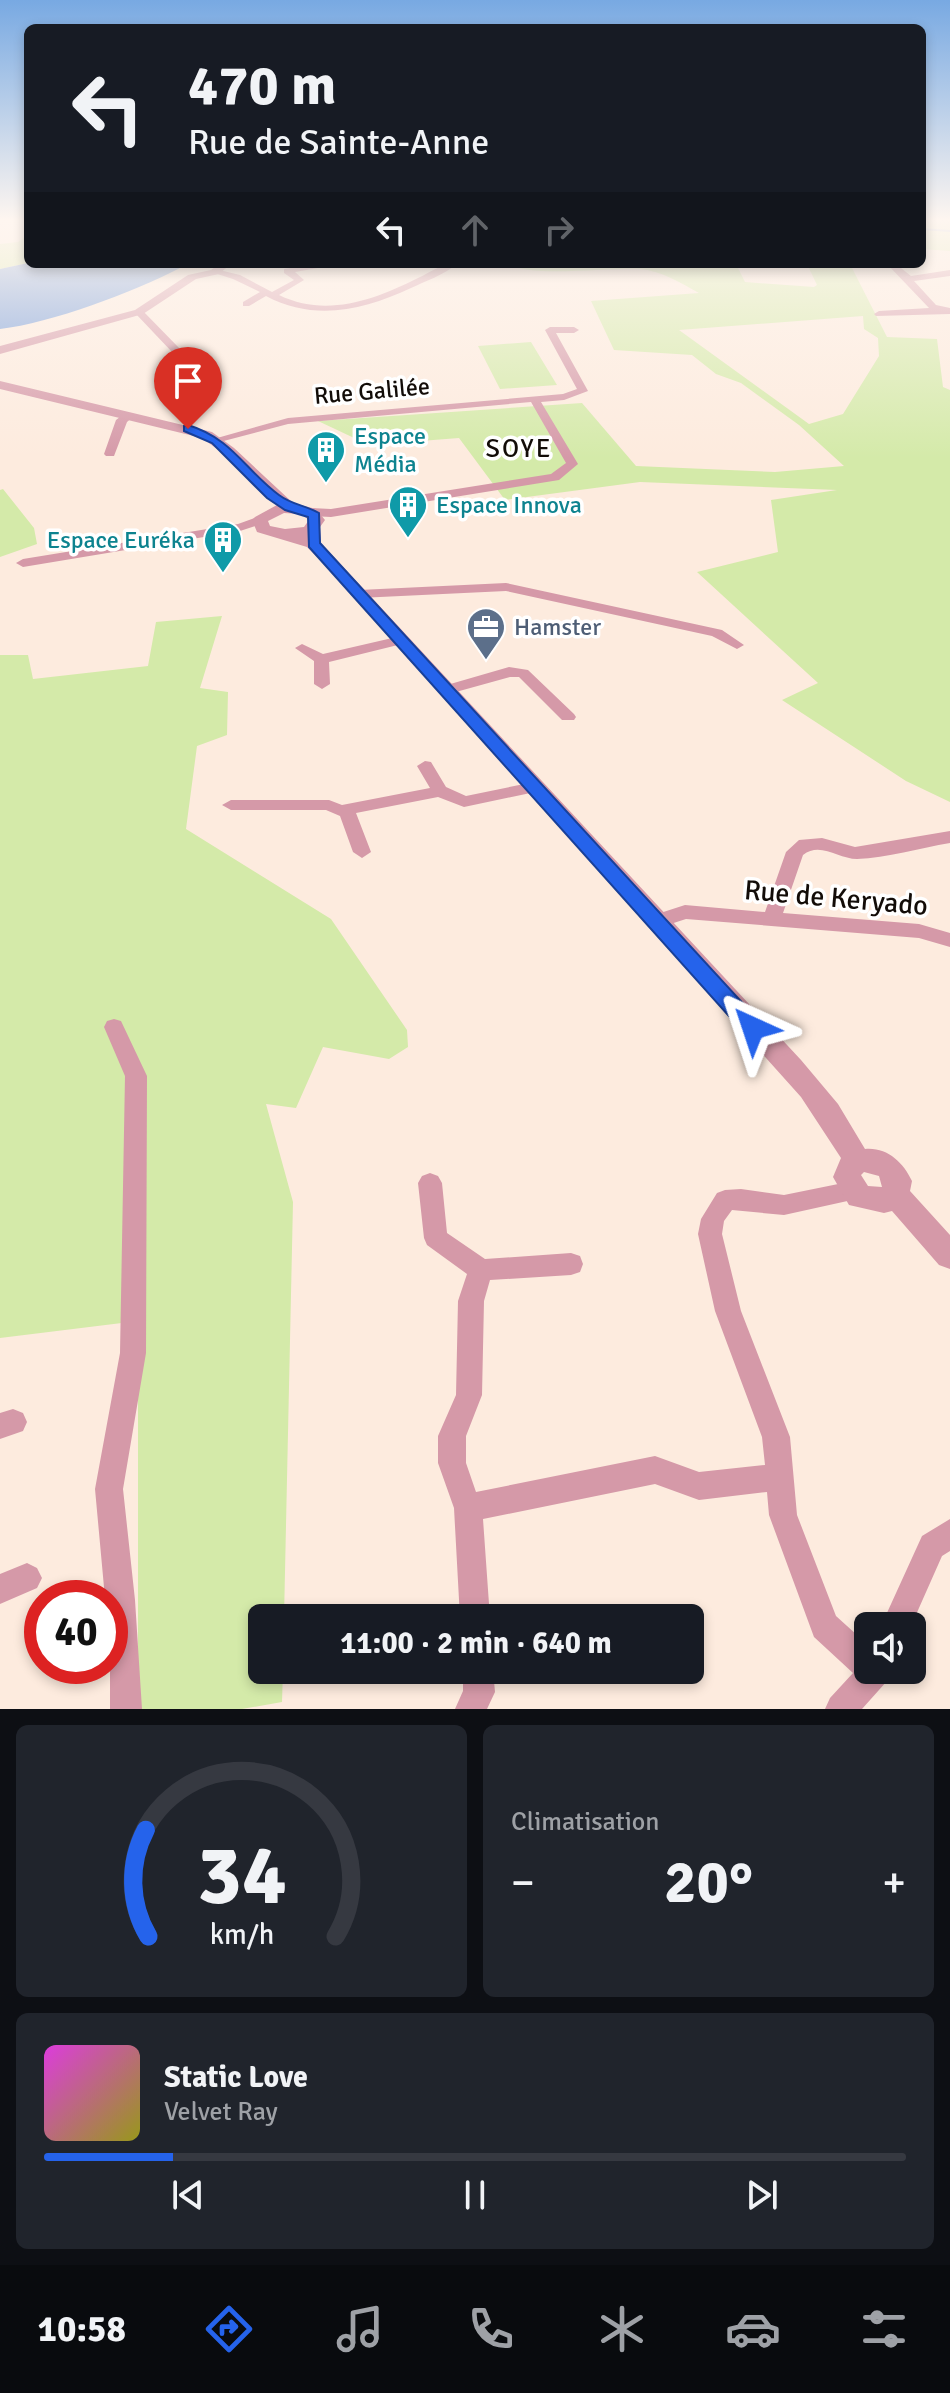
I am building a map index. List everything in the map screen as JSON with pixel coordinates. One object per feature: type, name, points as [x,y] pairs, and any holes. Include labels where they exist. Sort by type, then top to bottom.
[{"type":"street","points":[[0,350],[114,321],[139,312],[158,299]]},
{"type":"street","points":[[246,304],[258,299]]},
{"type":"street","points":[[284,299],[303,307],[353,307],[381,299]]},
{"type":"street","points":[[926,299],[933,307],[946,311]]},
{"type":"street","points":[[879,314],[946,311]]},
{"type":"street","points":[[139,312],[177,351],[178,357],[165,381]]},
{"type":"street","name":"Rue Galilée","points":[[216,440],[288,421],[330,415],[564,397],[583,391],[550,330],[574,330]]},
{"type":"street","points":[[0,385],[188,429],[216,440],[266,514],[289,534],[317,523],[555,477],[572,464],[534,399]]},
{"type":"street","points":[[110,454],[122,420],[129,415]]},
{"type":"street","points":[[23,563],[240,527],[266,514],[289,508],[317,523],[359,594],[819,1099],[847,1138],[857,1161]]},
{"type":"street","points":[[359,594],[506,587],[717,633],[737,645]]},
{"type":"street","points":[[302,648],[321,659],[401,640]]},
{"type":"street","points":[[321,659],[322,684]]},
{"type":"street","points":[[445,690],[509,672],[523,673],[568,717]]},
{"type":"street","points":[[425,766],[440,791],[464,802],[534,787]]},
{"type":"street","points":[[231,805],[329,805],[339,811],[440,791]]},
{"type":"street","points":[[346,810],[362,852]]},
{"type":"street","points":[[772,919],[795,852],[805,844],[822,844],[855,853],[950,837]]},
{"type":"street","name":"Rue de Keryado","points":[[666,929],[716,915],[919,931],[950,940]]},
{"type":"street","points":[[114,1027],[136,1076],[133,1353],[109,1489],[120,1600],[126,1709]]},
{"type":"street","points":[[853,1191],[847,1177],[848,1170],[857,1161],[873,1160],[889,1168],[898,1181],[891,1199],[876,1202],[853,1191],[784,1205],[725,1200],[713,1219],[710,1234],[728,1311],[776,1437],[783,1515],[825,1626],[854,1652]]},
{"type":"street","points":[[430,1183],[436,1238],[481,1270],[571,1264]]},
{"type":"street","points":[[895,1194],[950,1256]]},
{"type":"street","points":[[474,1604],[468,1508],[452,1463],[452,1436],[469,1395],[471,1301],[481,1270]]},
{"type":"street","points":[[468,1508],[655,1470],[699,1486],[778,1477]]},
{"type":"street","points":[[902,1612],[932,1546],[950,1533]]},
{"type":"street","points":[[471,1709],[479,1692],[479,1684]]},
{"type":"street","points":[[841,1709],[861,1684]]},
{"type":"green space","points":[[868,299],[887,337],[937,339],[943,387],[950,390],[950,802],[906,781],[782,700],[818,683],[697,572],[778,552],[771,500],[837,490],[640,482],[505,500],[459,438],[369,445],[318,421],[582,403],[636,466],[775,472],[844,466],[799,425],[741,383],[716,374],[692,355],[614,350],[591,301]],"holes":[[[863,316],[864,329],[878,338],[879,356],[843,414],[809,424],[679,330]]]},
{"type":"green space","points":[[531,342],[557,385],[500,389],[478,346]]},
{"type":"green space","points":[[3,489],[34,528],[37,544],[0,557],[0,490]]},
{"type":"green space","points":[[222,616],[200,688],[228,692],[227,735],[197,746],[186,829],[331,919],[407,1030],[408,1047],[389,1059],[323,1047],[296,1108],[266,1104],[293,1202],[284,1604],[248,1604],[248,1684],[283,1684],[282,1702],[242,1709],[138,1709],[138,1321],[0,1338],[0,655],[28,655],[33,679],[148,666],[156,622]]},
{"type":"water","points":[[0,299],[109,299],[43,320],[0,329]]},
{"type":"place","name":"Espace Média","points":[[326,484]]},
{"type":"place","name":"Espace Innova","points":[[408,539]]},
{"type":"place","name":"Espace Euréka","points":[[223,574]]},
{"type":"place","name":"Hamster","points":[[486,661]]},
{"type":"district","name":"SOYE","points":[[519,449]]},
{"type":"route","points":[[188,429],[216,440],[272,496],[289,508],[314,515],[317,520],[312,527],[313,544],[753,1028]]}]
